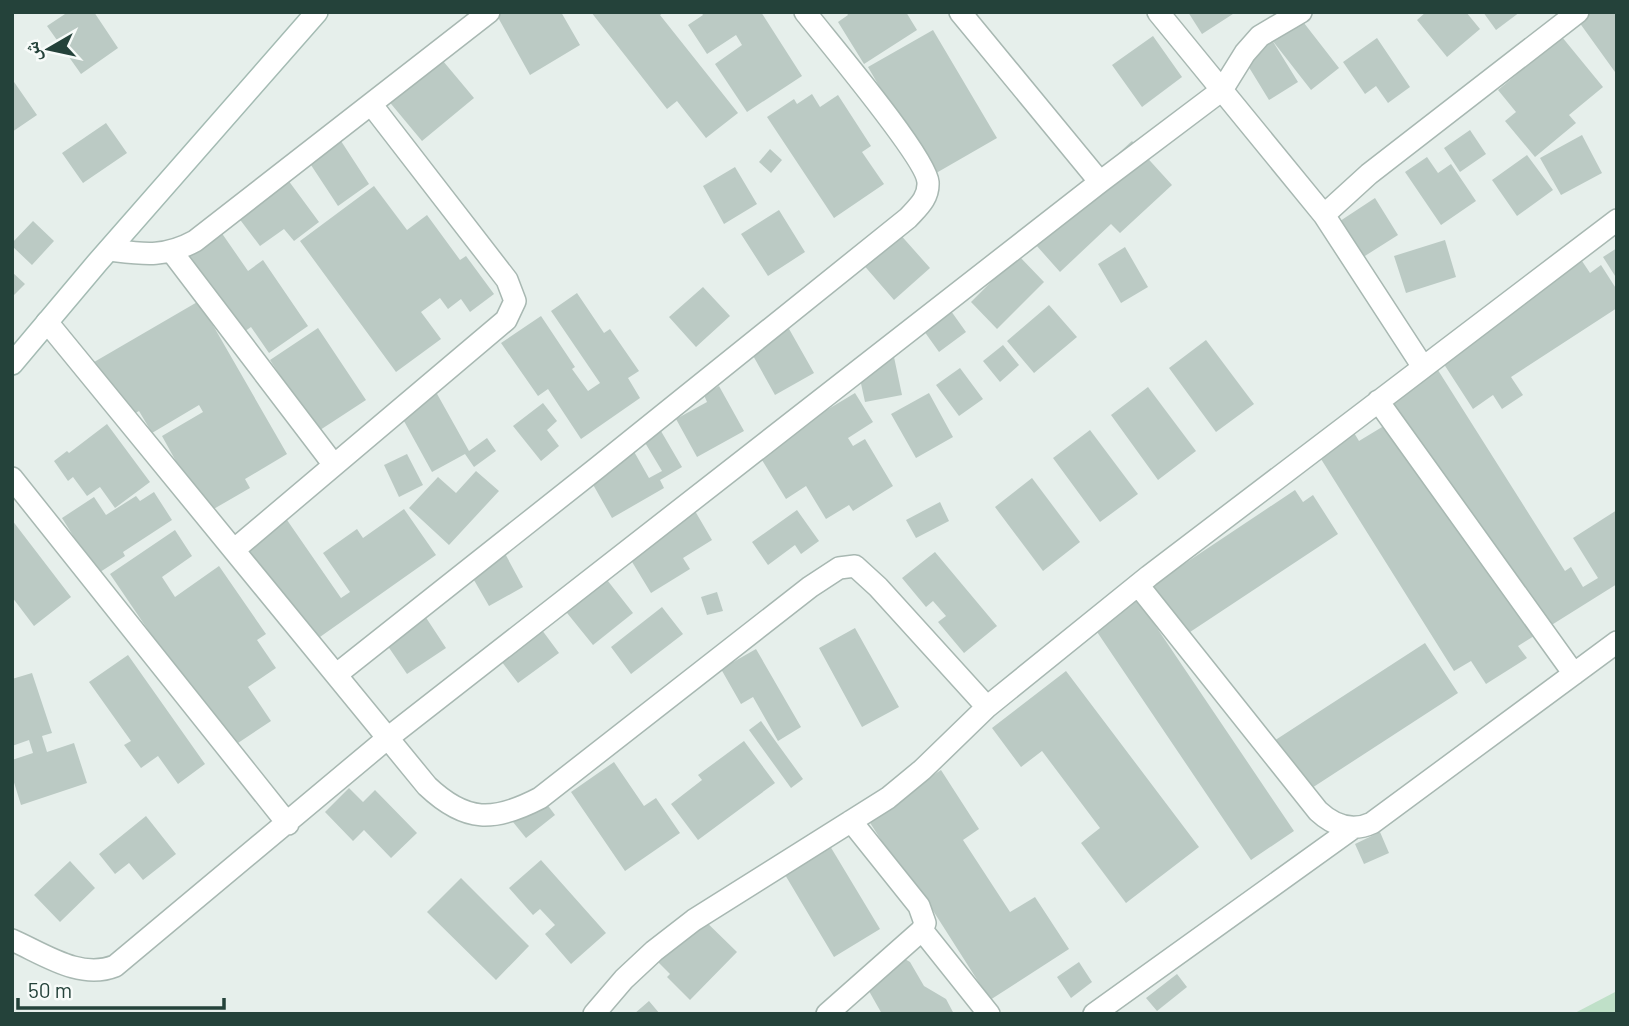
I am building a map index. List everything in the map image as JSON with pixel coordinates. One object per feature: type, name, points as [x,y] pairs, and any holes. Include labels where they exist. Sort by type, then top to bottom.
[{"type":"street","points":[[12,364],[317,12]]},
{"type":"street","points":[[109,250],[151,255],[172,252],[195,241],[489,12]]},
{"type":"street","points":[[337,674],[897,227],[925,200],[928,178],[924,168],[903,137],[805,12]]},
{"type":"street","points":[[960,12],[1100,182]]},
{"type":"street","points":[[12,940],[71,967],[102,971],[115,966],[389,737],[1100,182],[1222,90],[1245,53],[1260,36],[1301,12]]},
{"type":"street","points":[[1324,215],[1369,174],[1578,12]]},
{"type":"street","points":[[1167,16],[1222,90],[1324,215],[1423,367]]},
{"type":"street","points":[[235,549],[506,320],[516,301],[508,280],[371,104]]},
{"type":"street","points":[[594,1014],[624,979],[694,920],[888,798],[922,770],[987,707],[1138,585],[1423,367],[1614,227]]},
{"type":"street","points":[[172,252],[334,465]]},
{"type":"street","points":[[47,322],[427,786],[464,811],[499,816],[518,810],[540,798],[810,587],[839,568],[855,566],[878,587],[987,707]]},
{"type":"street","points":[[1378,401],[1574,674]]},
{"type":"street","points":[[12,478],[288,824]]},
{"type":"street","points":[[1138,585],[1318,811],[1336,824],[1353,828]]},
{"type":"street","points":[[1094,1014],[1353,828],[1372,823],[1617,642]]},
{"type":"street","points":[[827,1014],[922,930],[925,917],[851,821]]},
{"type":"street","points":[[922,930],[989,1014]]},
{"type":"green space","points":[[1617,991],[1617,1014],[1573,1014]]},
{"type":"building","points":[[68,12],[94,12],[118,48],[81,74],[47,26]]},
{"type":"building","points":[[495,12],[561,12],[580,45],[530,75]]},
{"type":"building","points":[[591,12],[664,12],[660,15],[738,113],[706,138],[677,101],[667,109]]},
{"type":"building","points":[[701,12],[761,12],[802,76],[747,112],[715,64],[742,45],[736,35],[707,54],[688,25],[703,15]]},
{"type":"building","points":[[846,12],[906,12],[917,30],[864,64],[838,22],[848,15]]},
{"type":"building","points":[[1188,12],[1236,12],[1202,34]]},
{"type":"building","points":[[1426,12],[1466,12],[1480,29],[1447,57],[1417,20]]},
{"type":"building","points":[[1483,12],[1520,12],[1496,30]]},
{"type":"building","points":[[1592,12],[1617,12],[1615,72],[1579,22]]},
{"type":"building","points":[[1297,14],[1339,68],[1311,90],[1272,40],[1298,82],[1269,100],[1242,56]]},
{"type":"building","points":[[933,30],[997,138],[931,176],[868,67]]},
{"type":"building","points":[[1153,36],[1182,77],[1142,107],[1112,65]]},
{"type":"building","points":[[1562,37],[1603,87],[1569,115],[1576,123],[1535,157],[1505,121],[1516,112],[1498,90]]},
{"type":"building","points":[[1377,38],[1410,87],[1388,103],[1376,86],[1365,94],[1343,62]]},
{"type":"building","points":[[438,55],[474,98],[422,141],[387,99]]},
{"type":"building","points":[[12,79],[37,115],[12,132]]},
{"type":"building","points":[[812,94],[820,107],[838,95],[871,146],[862,152],[884,184],[834,218],[767,117],[794,99],[797,104]]},
{"type":"building","points":[[106,123],[127,153],[83,183],[62,153]]},
{"type":"building","points":[[1470,130],[1486,154],[1460,172],[1444,148]]},
{"type":"building","points":[[1582,135],[1602,173],[1561,195],[1540,158]]},
{"type":"building","points":[[341,141],[369,184],[338,206],[309,162]]},
{"type":"building","points":[[1132,141],[1172,185],[1120,233],[1111,224],[1060,272],[1028,236]]},
{"type":"building","points":[[770,149],[782,160],[771,173],[759,162]]},
{"type":"building","points":[[1527,155],[1553,190],[1517,216],[1492,180]]},
{"type":"building","points":[[1427,157],[1438,173],[1451,164],[1476,201],[1441,225],[1405,172]]},
{"type":"building","points":[[735,167],[757,204],[724,224],[703,186]]},
{"type":"building","points":[[288,180],[319,222],[294,241],[284,229],[260,246],[238,217]]},
{"type":"building","points":[[374,186],[407,230],[427,215],[460,260],[466,256],[494,294],[470,312],[461,299],[448,309],[440,298],[421,312],[441,339],[396,372],[300,241]]},
{"type":"building","points":[[1375,198],[1398,235],[1357,261],[1334,225]]},
{"type":"building","points":[[779,210],[805,252],[768,276],[741,234]]},
{"type":"building","points":[[212,219],[248,271],[263,260],[308,326],[269,353],[251,327],[238,336],[175,245]]},
{"type":"building","points":[[33,221],[54,241],[32,265],[12,243]]},
{"type":"building","points":[[890,223],[930,268],[894,300],[855,255]]},
{"type":"building","points":[[1445,240],[1456,277],[1406,293],[1394,256]]},
{"type":"building","points":[[1125,247],[1148,287],[1121,303],[1098,264]]},
{"type":"building","points":[[1617,248],[1617,279],[1603,257]]},
{"type":"building","points":[[1018,255],[1044,282],[997,329],[971,302]]},
{"type":"building","points":[[1582,261],[1590,273],[1601,265],[1617,290],[1617,308],[1511,377],[1523,395],[1502,409],[1493,395],[1473,409],[1438,355]]},
{"type":"building","points":[[12,272],[25,284],[12,297]]},
{"type":"building","points":[[703,287],[730,316],[696,347],[669,317]]},
{"type":"building","points":[[577,293],[604,333],[610,329],[639,371],[628,378],[640,398],[581,439],[548,389],[538,396],[501,343],[541,316],[588,391],[600,383],[551,311]]},
{"type":"building","points":[[199,301],[287,454],[245,479],[250,488],[205,514],[162,436],[203,412],[199,405],[152,433],[139,411],[122,421],[89,365]]},
{"type":"building","points":[[1049,305],[1077,337],[1034,373],[1007,341]]},
{"type":"building","points":[[951,311],[966,332],[939,352],[924,331]]},
{"type":"building","points":[[784,320],[814,373],[775,395],[746,343]]},
{"type":"building","points":[[318,328],[366,400],[317,432],[270,360]]},
{"type":"building","points":[[1206,340],[1254,404],[1216,432],[1169,368]]},
{"type":"building","points":[[1003,345],[1019,365],[1000,382],[983,361]]},
{"type":"building","points":[[894,357],[902,395],[865,402],[857,365]]},
{"type":"building","points":[[1436,367],[1565,571],[1571,567],[1583,587],[1598,578],[1573,538],[1617,510],[1617,584],[1518,646],[1527,658],[1486,684],[1471,661],[1454,671],[1316,451],[1351,428],[1359,441],[1392,421],[1380,402]]},
{"type":"building","points":[[960,368],[983,399],[959,416],[936,385]]},
{"type":"building","points":[[719,386],[744,431],[697,457],[676,419],[707,402],[704,395]]},
{"type":"building","points":[[1148,387],[1196,451],[1158,480],[1111,415]]},
{"type":"building","points":[[436,392],[469,451],[487,438],[496,451],[474,467],[465,454],[432,472],[399,412]]},
{"type":"building","points":[[855,393],[873,422],[848,438],[853,446],[865,439],[893,486],[853,511],[849,505],[826,519],[806,486],[786,499],[757,452]]},
{"type":"building","points":[[929,393],[953,437],[916,458],[891,414]]},
{"type":"building","points":[[543,403],[557,421],[547,430],[559,446],[541,461],[513,426]]},
{"type":"building","points":[[107,424],[150,482],[115,508],[100,487],[87,496],[73,477],[68,481],[54,461]]},
{"type":"building","points":[[658,426],[682,467],[660,480],[664,488],[612,518],[587,474],[632,448],[649,478],[662,471],[641,436]]},
{"type":"building","points":[[1090,430],[1138,494],[1100,522],[1053,458]]},
{"type":"building","points":[[407,454],[423,485],[399,497],[384,465]]},
{"type":"building","points":[[476,471],[499,491],[449,545],[409,508],[438,477],[456,493]]},
{"type":"building","points":[[1032,478],[1080,542],[1043,571],[995,507]]},
{"type":"building","points":[[1295,490],[1303,502],[1313,495],[1338,534],[1178,640],[1145,590]]},
{"type":"building","points":[[154,492],[172,520],[123,552],[125,556],[97,574],[62,518],[94,497],[106,515],[136,496],[140,501]]},
{"type":"building","points":[[940,502],[949,521],[916,538],[906,520]]},
{"type":"building","points":[[278,507],[341,598],[350,592],[323,553],[357,529],[363,538],[404,509],[436,555],[310,644],[236,537]]},
{"type":"building","points":[[797,510],[819,541],[801,554],[795,545],[768,565],[752,542]]},
{"type":"building","points":[[695,511],[712,540],[683,558],[690,569],[651,593],[626,552]]},
{"type":"building","points":[[12,520],[71,597],[34,626],[12,597]]},
{"type":"building","points":[[175,530],[192,556],[162,577],[175,597],[219,566],[266,634],[257,640],[276,668],[248,687],[271,721],[229,749],[110,574]]},
{"type":"building","points":[[502,548],[523,587],[489,606],[467,568]]},
{"type":"building","points":[[935,552],[997,626],[964,653],[938,622],[946,616],[933,601],[926,607],[902,578]]},
{"type":"building","points":[[604,576],[633,613],[593,645],[563,608]]},
{"type":"building","points":[[1132,591],[1294,831],[1251,860],[1089,620]]},
{"type":"building","points":[[717,592],[723,611],[707,615],[701,597]]},
{"type":"building","points":[[662,607],[683,634],[631,674],[611,647]]},
{"type":"building","points":[[423,613],[446,648],[407,674],[383,639]]},
{"type":"building","points":[[539,626],[559,653],[518,683],[498,657]]},
{"type":"building","points":[[855,628],[899,707],[862,727],[819,648]]},
{"type":"building","points":[[1425,643],[1458,693],[1298,797],[1266,746]]},
{"type":"building","points":[[756,649],[801,727],[778,741],[753,697],[741,704],[721,669]]},
{"type":"building","points":[[128,655],[205,764],[178,784],[158,756],[141,768],[124,745],[131,741],[89,682]]},
{"type":"building","points":[[1066,671],[1199,847],[1126,903],[1081,843],[1100,828],[1042,751],[1021,767],[992,728]]},
{"type":"building","points":[[32,673],[52,733],[42,736],[47,752],[74,743],[87,783],[21,805],[12,776],[12,760],[33,753],[29,740],[12,746],[12,679]]},
{"type":"building","points":[[761,721],[803,779],[791,788],[749,730]]},
{"type":"building","points":[[744,741],[775,783],[698,840],[671,804],[702,780],[698,775]]},
{"type":"building","points":[[614,762],[644,806],[656,798],[680,833],[625,871],[571,792]]},
{"type":"building","points":[[941,770],[979,829],[963,840],[1010,912],[1035,897],[1069,949],[990,1000],[932,909],[927,912],[867,818]]},
{"type":"building","points":[[349,788],[363,802],[375,790],[417,833],[391,858],[364,830],[353,841],[325,812]]},
{"type":"building","points":[[543,799],[555,815],[526,838],[513,822]]},
{"type":"building","points":[[146,816],[176,854],[143,880],[129,863],[115,874],[99,854]]},
{"type":"building","points":[[1380,832],[1389,853],[1364,864],[1355,844]]},
{"type":"building","points":[[827,841],[880,929],[834,957],[781,868]]},
{"type":"building","points":[[541,860],[606,933],[571,964],[545,934],[555,925],[540,909],[533,915],[509,888]]},
{"type":"building","points":[[70,861],[95,888],[60,922],[34,895]]},
{"type":"building","points":[[461,878],[529,946],[496,980],[427,912]]},
{"type":"building","points":[[696,912],[737,952],[690,1000],[667,977],[670,974],[653,957]]},
{"type":"building","points":[[898,955],[910,962],[924,986],[946,999],[954,1014],[882,1014],[861,977]]},
{"type":"building","points":[[1079,962],[1092,982],[1071,998],[1057,977]]},
{"type":"building","points":[[1177,974],[1187,987],[1157,1011],[1146,998]]},
{"type":"building","points":[[649,1001],[660,1014],[634,1014]]}]
